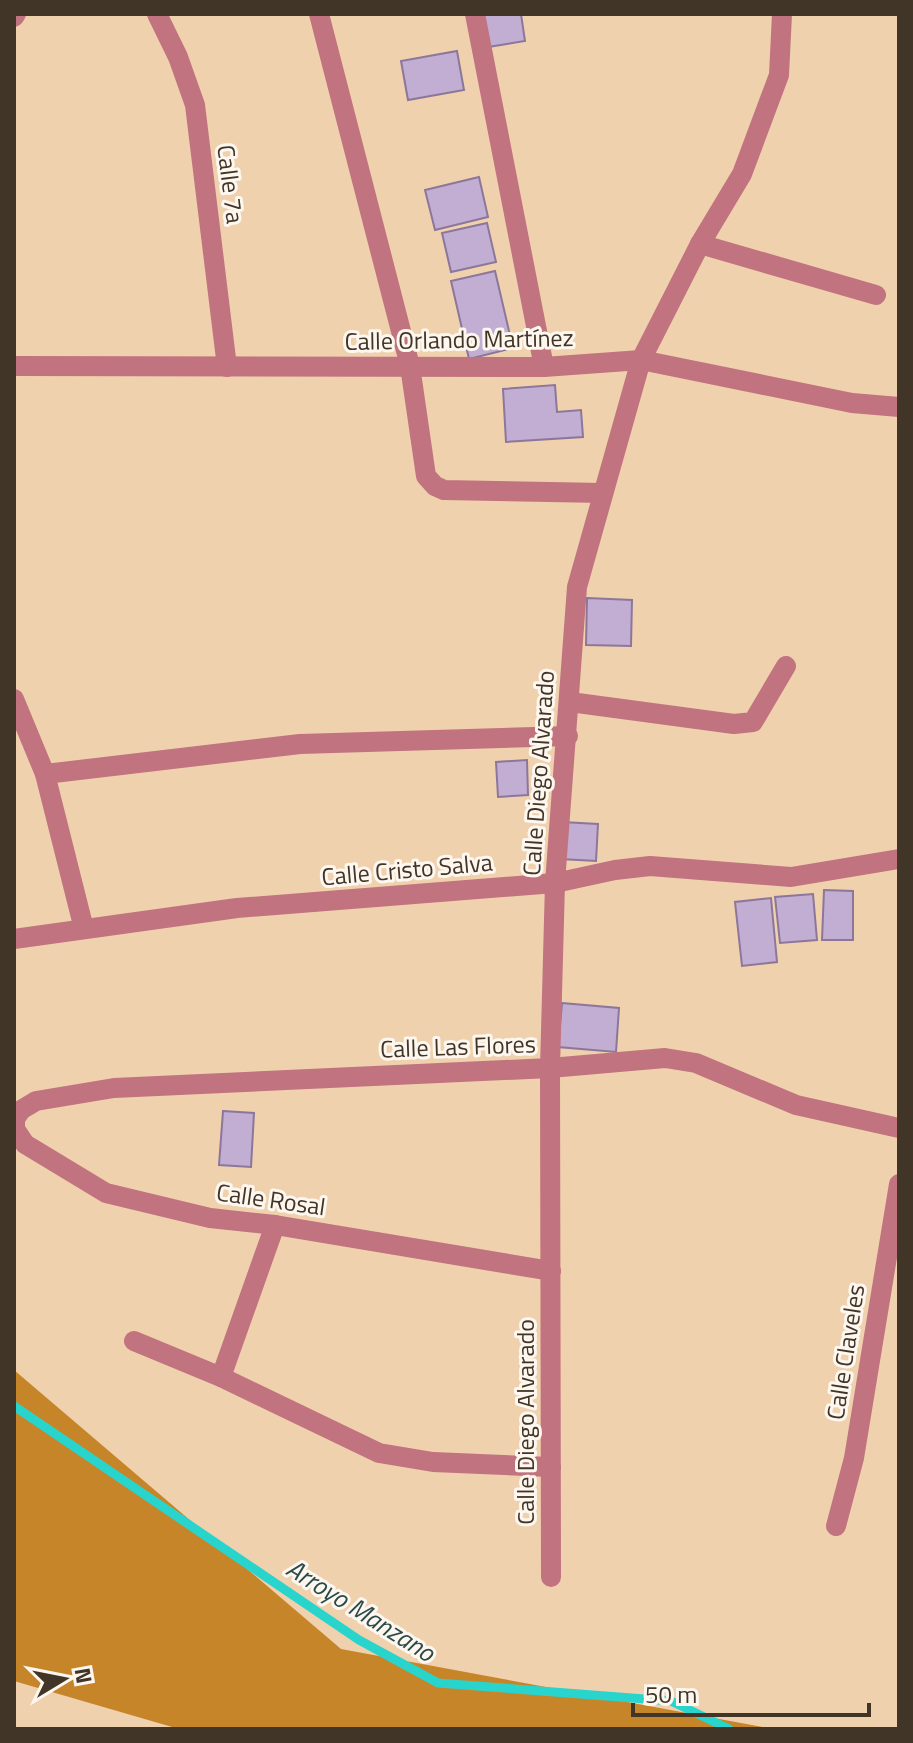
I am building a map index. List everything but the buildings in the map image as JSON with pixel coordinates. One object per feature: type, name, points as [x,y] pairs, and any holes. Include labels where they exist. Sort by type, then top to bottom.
[{"type":"street","name":"Calle 7a","points":[[157,14],[178,57],[195,105],[227,367]]},
{"type":"street","points":[[319,14],[410,366],[426,476],[444,490],[603,493]]},
{"type":"street","points":[[475,14],[544,367]]},
{"type":"street","name":"Calle Diego Alvarado","points":[[551,1577],[550,1068],[555,883],[577,587],[641,360],[700,244],[742,174],[774,89],[779,75],[782,14]]},
{"type":"street","points":[[700,244],[876,295]]},
{"type":"street","name":"Calle Orlando Martínez","points":[[14,366],[544,367],[641,360],[852,403],[899,407]]},
{"type":"street","points":[[570,702],[734,724],[753,722],[786,666]]},
{"type":"street","points":[[14,699],[45,774],[84,929]]},
{"type":"street","points":[[45,774],[300,744],[568,736]]},
{"type":"street","name":"Calle Cristo Salva","points":[[14,939],[237,908],[555,883],[650,866],[791,877],[899,859]]},
{"type":"street","name":"Calle Las Flores","points":[[15,1119],[21,1110],[36,1101],[114,1088],[550,1068],[665,1058],[696,1063],[796,1105],[899,1128]]},
{"type":"street","name":"Calle Rosal","points":[[15,1119],[15,1129],[25,1144],[106,1193],[210,1218],[275,1225],[551,1271]]},
{"type":"street","name":"Calle Claveles","points":[[836,1526],[854,1458],[892,1267],[899,1184]]},
{"type":"street","points":[[221,1377],[275,1225]]},
{"type":"street","points":[[134,1341],[221,1377],[379,1453],[433,1462],[551,1467]]},
{"type":"shaded area","points":[[14,1370],[341,1649],[773,1729],[179,1729],[14,1681]]},
{"type":"waterway","name":"Arroyo Manzano","points":[[14,1406],[359,1640],[438,1683],[671,1701],[729,1729]]}]
